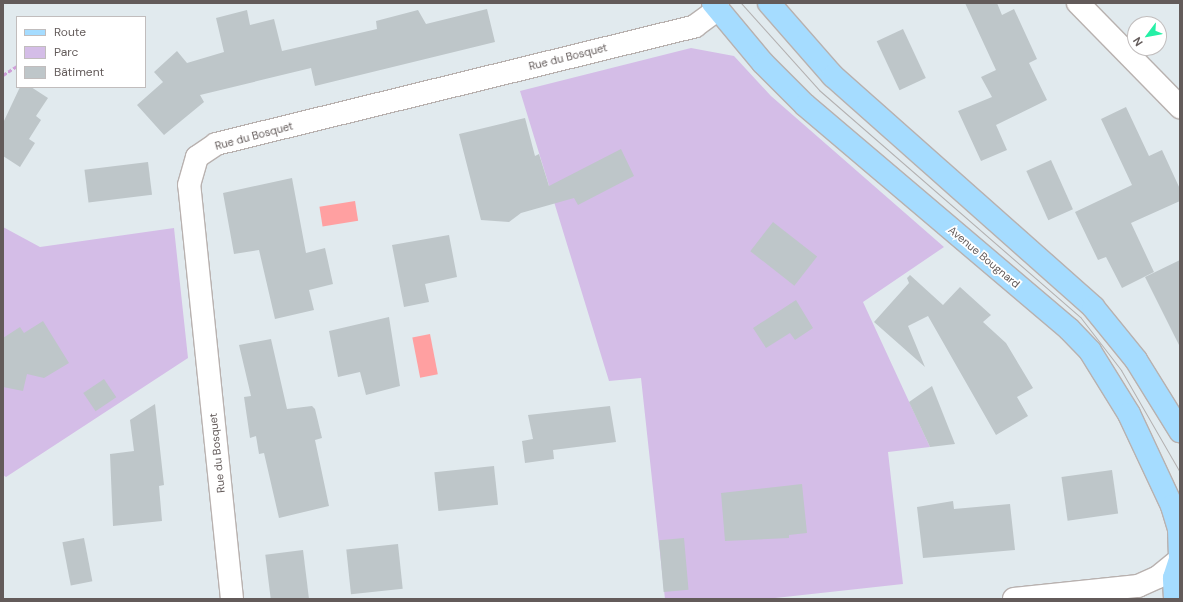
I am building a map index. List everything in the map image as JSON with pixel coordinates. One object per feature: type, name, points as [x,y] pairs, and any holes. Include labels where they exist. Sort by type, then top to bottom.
[{"type":"main road","points":[[769,3],[833,76],[1093,307],[1136,360],[1180,431]]},
{"type":"main road","name":"Avenue Bougnard","points":[[715,6],[763,63],[805,105],[1063,324],[1090,352],[1129,414],[1172,506],[1179,529],[1180,559],[1174,578],[1175,599]]},
{"type":"street","points":[[1078,3],[1180,107]]},
{"type":"street","name":"Rue du Bosquet","points":[[232,599],[189,185],[197,157],[216,144],[695,26],[715,6]]},
{"type":"street","points":[[1014,599],[1138,586],[1158,577],[1180,559]]},
{"type":"path","points":[[3,75],[16,67]]},
{"type":"green space","points":[[691,48],[734,56],[771,96],[944,247],[863,302],[930,447],[888,452],[903,584],[766,599],[665,599],[641,378],[609,381],[520,91]]},
{"type":"green space","points":[[3,227],[40,247],[174,228],[188,358],[6,477],[3,475]]},
{"type":"shaded area","points":[[355,201],[358,221],[323,226],[319,207]]},
{"type":"shaded area","points":[[430,334],[438,374],[420,378],[412,337]]},
{"type":"building","points":[[965,3],[997,3],[1002,15],[1014,9],[1037,59],[1029,63],[1047,100],[996,125],[1007,150],[981,161],[958,111],[992,97],[981,77],[996,70]]},
{"type":"building","points":[[487,9],[495,42],[315,86],[311,68],[200,95],[204,102],[164,135],[137,105],[163,82],[154,72],[177,51],[187,63],[224,52],[216,18],[247,10],[250,25],[274,19],[282,51],[377,29],[376,21],[418,10],[426,24]]},
{"type":"building","points":[[903,29],[926,78],[900,90],[877,41]]},
{"type":"building","points":[[20,88],[33,88],[48,98],[36,116],[41,120],[29,139],[35,143],[20,167],[3,156],[3,123]]},
{"type":"building","points":[[1126,107],[1149,156],[1162,150],[1180,189],[1180,201],[1131,223],[1154,272],[1122,288],[1106,257],[1098,260],[1075,212],[1132,185],[1101,119]]},
{"type":"building","points":[[525,118],[535,156],[539,154],[549,186],[621,149],[634,176],[578,205],[574,198],[521,213],[509,222],[481,220],[459,134]]},
{"type":"building","points":[[1051,160],[1073,209],[1048,220],[1026,171]]},
{"type":"building","points":[[148,162],[152,195],[88,203],[84,170]]},
{"type":"building","points":[[292,178],[306,253],[325,248],[333,284],[309,290],[314,310],[275,319],[259,250],[234,254],[223,193]]},
{"type":"building","points":[[773,222],[817,256],[794,286],[750,251]]},
{"type":"building","points":[[449,235],[457,277],[425,284],[429,302],[404,307],[392,245]]},
{"type":"building","points":[[1180,260],[1180,347],[1145,277]]},
{"type":"building","points":[[910,275],[943,305],[960,287],[991,315],[983,322],[1006,343],[1033,388],[1017,397],[1028,416],[996,435],[928,316],[908,326],[925,367],[874,322],[909,283],[907,278]]},
{"type":"building","points":[[796,300],[813,328],[795,340],[790,333],[766,348],[753,328]]},
{"type":"building","points":[[389,317],[400,386],[366,395],[360,372],[338,377],[329,331]]},
{"type":"building","points":[[43,321],[69,363],[44,378],[27,374],[23,391],[3,387],[3,338],[20,327],[24,333]]},
{"type":"building","points":[[271,339],[287,409],[312,406],[315,409],[322,438],[315,440],[329,506],[279,518],[264,453],[259,454],[256,436],[250,438],[244,397],[251,396],[239,345]]},
{"type":"building","points":[[104,379],[116,397],[96,411],[83,393]]},
{"type":"building","points":[[932,386],[955,444],[930,447],[909,402]]},
{"type":"building","points":[[155,404],[164,485],[159,486],[162,521],[113,526],[110,454],[134,451],[130,420]]},
{"type":"building","points":[[610,406],[616,442],[553,450],[554,459],[525,463],[522,441],[533,439],[528,415]]},
{"type":"building","points":[[494,466],[498,505],[438,511],[434,472]]},
{"type":"building","points":[[1112,470],[1118,514],[1068,521],[1061,477]]},
{"type":"building","points":[[802,484],[807,533],[789,535],[789,538],[725,541],[721,493]]},
{"type":"building","points":[[953,501],[954,509],[1010,504],[1015,550],[923,558],[917,507]]},
{"type":"building","points":[[84,538],[92,581],[71,585],[62,542]]},
{"type":"building","points":[[684,538],[689,590],[664,592],[659,540]]},
{"type":"building","points":[[398,544],[403,589],[351,594],[346,549]]},
{"type":"building","points":[[303,550],[309,599],[271,599],[265,555]]},
{"type":"tram line","points":[[741,3],[819,90],[1081,318],[1121,370],[1180,472]]}]
